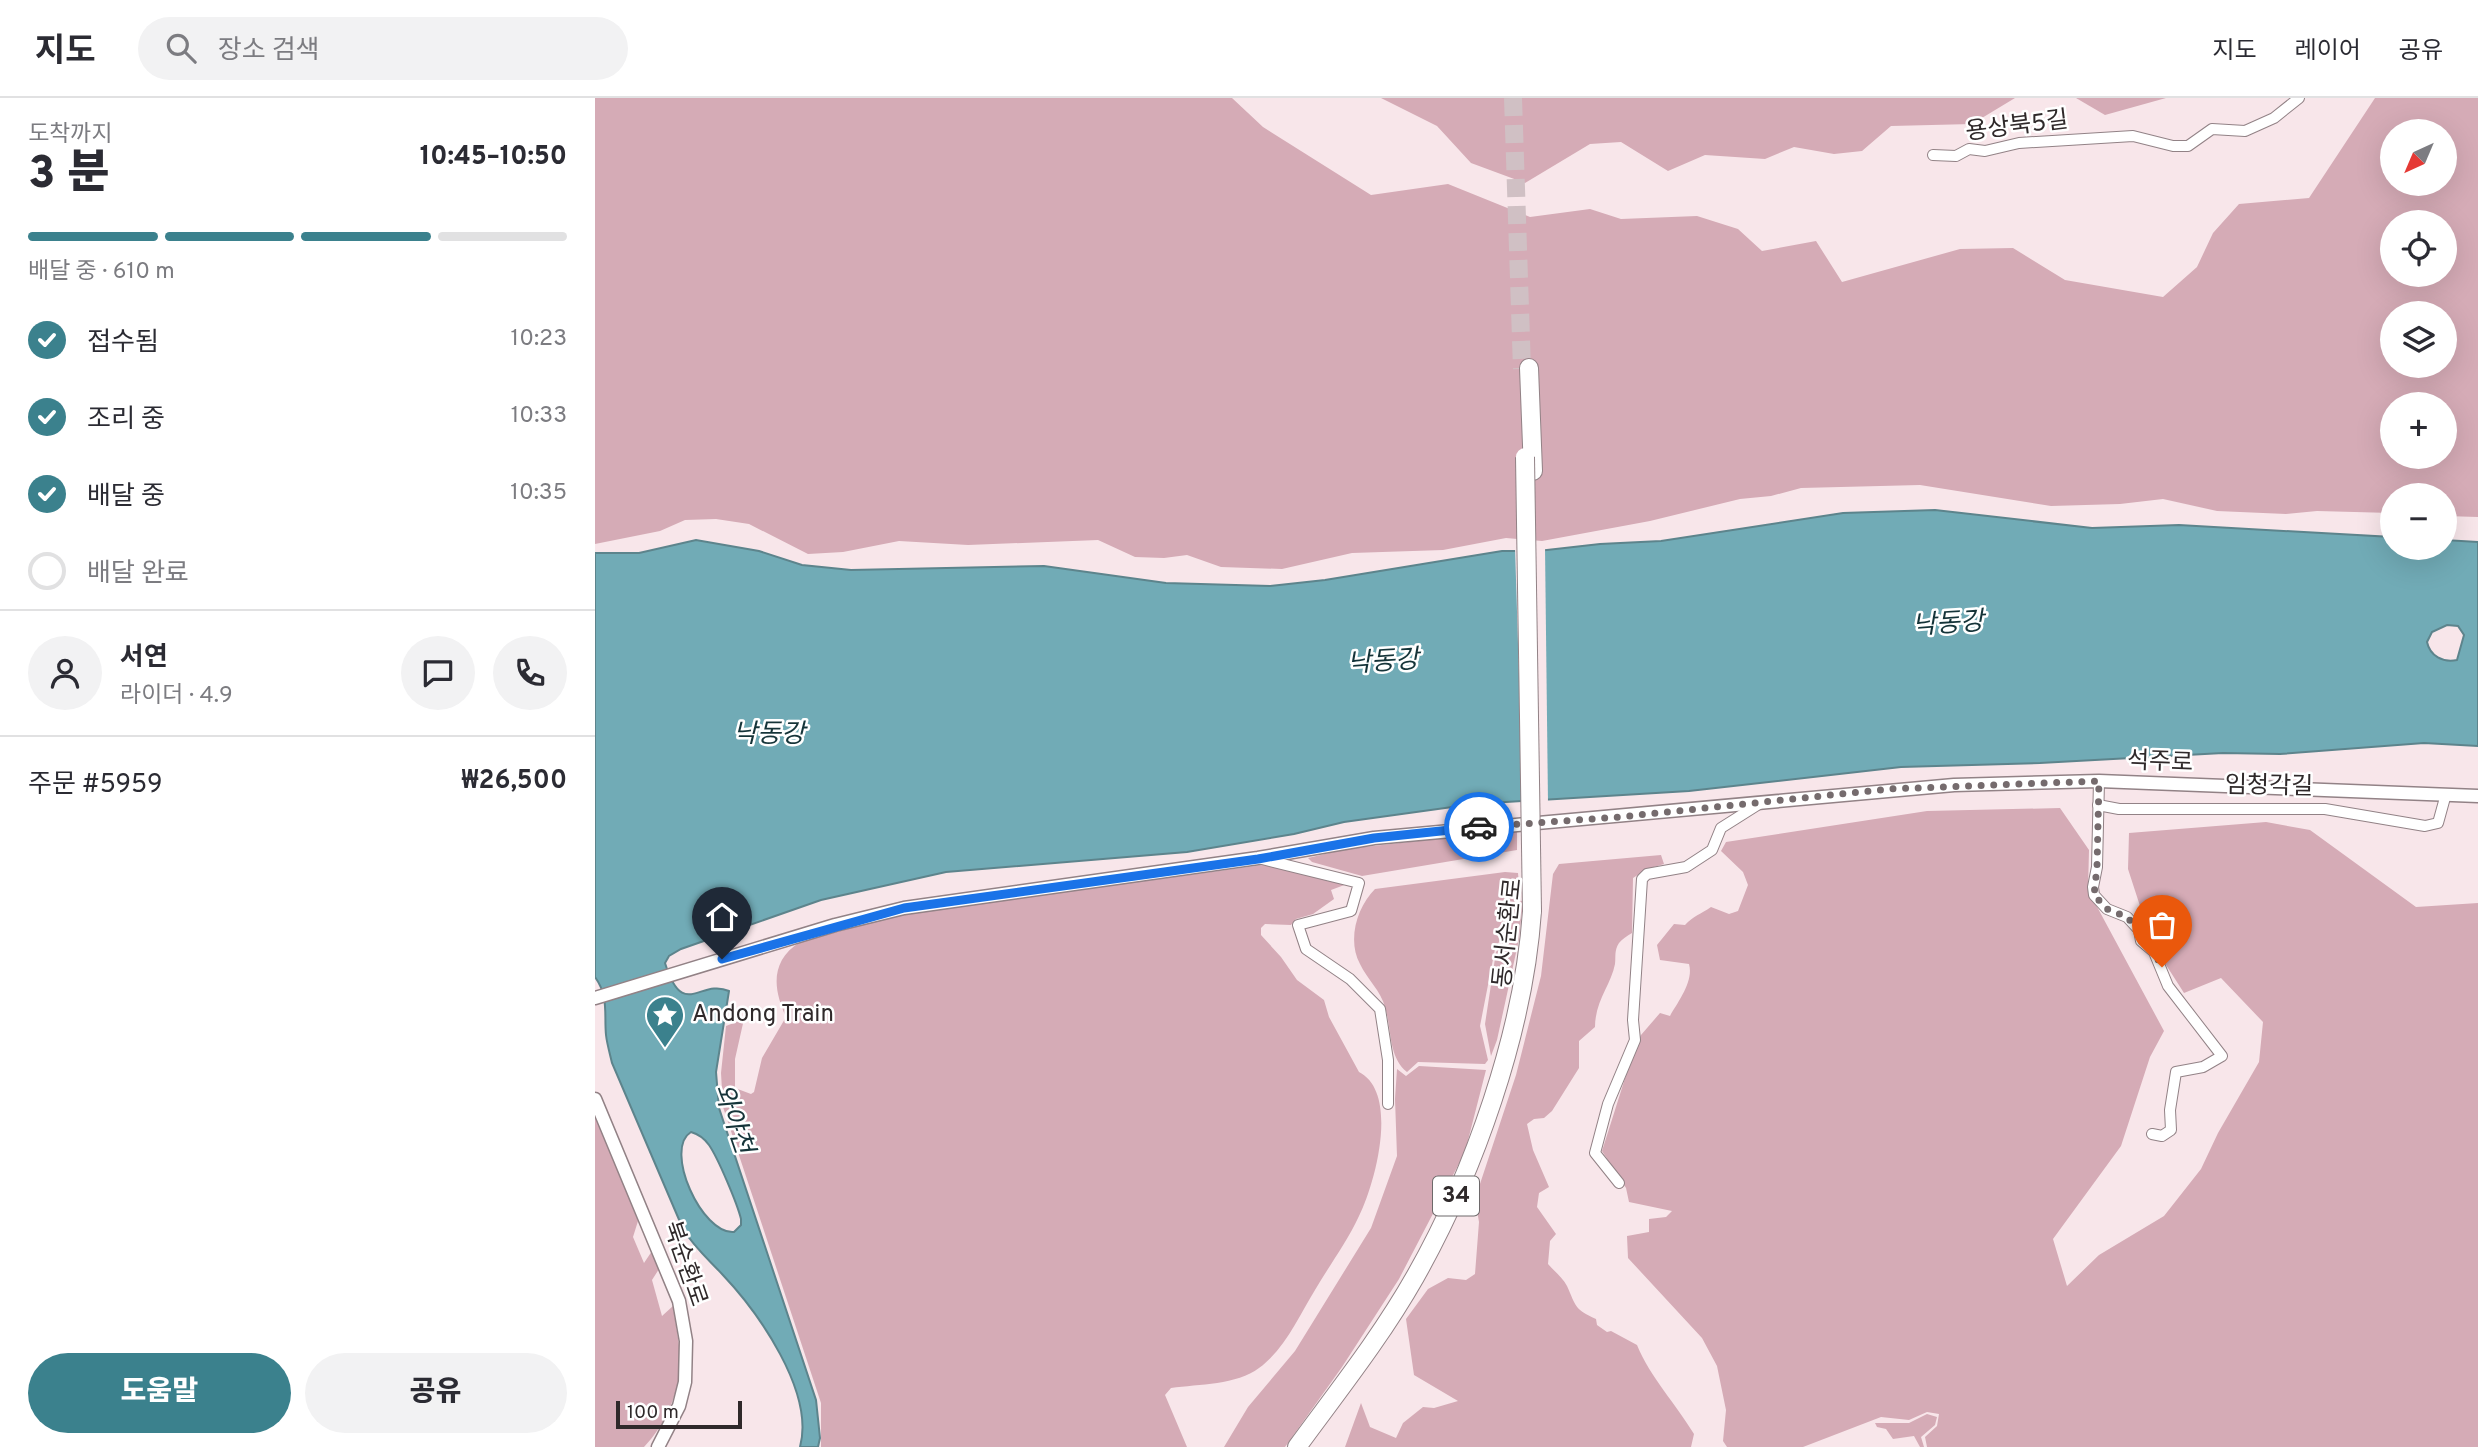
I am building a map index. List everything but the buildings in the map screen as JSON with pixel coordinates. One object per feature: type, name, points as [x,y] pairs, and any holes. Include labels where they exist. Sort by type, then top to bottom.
[{"type":"highway","name":"동서순환로","points":[[1308,1447],[1381,1346],[1418,1289],[1462,1207],[1492,1134],[1536,958],[1526,368]]},
{"type":"highway","name":"동서순환로","points":[[1297,1447],[1415,1278],[1451,1207],[1481,1134],[1515,1017],[1536,913]]},
{"type":"street","name":"용상북5길","points":[[1933,155],[1956,156],[1969,149],[1985,151],[2019,143],[2133,136],[2173,146],[2188,146],[2212,128],[2245,131],[2274,118],[2299,98]]},
{"type":"street","name":"석주로","points":[[595,998],[680,971],[904,908],[1258,859],[1374,838],[1759,804],[1902,788],[2099,781],[2478,796]]},
{"type":"street","points":[[2099,781],[2094,895],[2107,909],[2127,917],[2139,930],[2141,941],[2154,952],[2168,986],[2222,1056],[2203,1067],[2176,1072],[2170,1110],[2171,1130],[2162,1136],[2152,1134]]},
{"type":"street","name":"임청각길","points":[[2098,805],[2119,809],[2325,809],[2425,826],[2438,823],[2446,794]]},
{"type":"street","points":[[1619,1184],[1595,1153],[1608,1104],[1635,1040],[1633,1020],[1642,880],[1647,874],[1686,867],[1712,850],[1721,828],[1759,804]]},
{"type":"street","points":[[1258,859],[1359,883],[1351,911],[1298,925],[1306,949],[1350,979],[1380,1009],[1388,1060],[1388,1104]]},
{"type":"street","name":"북순환로","points":[[595,1099],[678,1301],[686,1340],[685,1382],[679,1406],[658,1447]]},
{"type":"shaded area","points":[[595,98],[1232,98],[1263,127],[1371,195],[1448,184],[1530,217],[1590,209],[1621,219],[1697,216],[1738,229],[1762,251],[1816,241],[1842,282],[1960,249],[2013,248],[2065,280],[2163,297],[2197,267],[2213,233],[2239,204],[2309,198],[2375,98],[2478,98],[2478,517],[2457,516],[2457,483],[2380,483],[2380,513],[2317,511],[2286,514],[2217,511],[2163,499],[2120,504],[2051,506],[1920,485],[1801,488],[1542,541],[1506,538],[1443,550],[1352,553],[1282,569],[1221,567],[1187,555],[1164,558],[1135,557],[1098,540],[968,545],[899,541],[843,552],[808,554],[749,524],[716,519],[685,520],[660,531],[595,544]]},
{"type":"shaded area","points":[[1381,98],[2015,98],[1972,124],[1891,126],[1862,151],[1834,154],[1794,147],[1765,159],[1705,155],[1668,171],[1621,142],[1590,144],[1525,183],[1471,163],[1437,126]]},
{"type":"shaded area","points":[[2076,98],[2166,98],[2105,115]]},
{"type":"shaded area","points":[[2060,808],[2089,850],[2088,890],[2164,1031],[2150,1057],[2121,1146],[2053,1239],[2067,1286],[2099,1255],[2164,1216],[2201,1169],[2218,1133],[2259,1062],[2263,1022],[2221,978],[2184,993],[2152,943],[2128,869],[2129,833],[2266,822],[2310,830],[2416,907],[2478,903],[2478,1447],[1927,1447],[1925,1437],[1937,1426],[1939,1414],[1927,1412],[1909,1420],[1881,1417],[1803,1447],[1727,1447],[1723,1441],[1726,1410],[1717,1366],[1702,1338],[1628,1258],[1627,1236],[1649,1232],[1649,1219],[1666,1217],[1672,1211],[1629,1202],[1626,1188],[1602,1151],[1641,1035],[1660,1013],[1670,1016],[1689,977],[1689,964],[1660,960],[1657,945],[1674,924],[1685,925],[1711,907],[1729,914],[1738,911],[1748,885],[1743,872],[1721,851],[1726,842],[1927,811]]},
{"type":"shaded area","points":[[1517,830],[1517,850],[1362,876],[1312,862],[1308,858],[1346,849]]},
{"type":"shaded area","points":[[1661,855],[1664,864],[1647,869],[1633,878],[1632,933],[1617,946],[1613,972],[1600,1001],[1595,1027],[1579,1041],[1579,1068],[1552,1111],[1544,1118],[1534,1119],[1527,1124],[1533,1150],[1549,1187],[1539,1193],[1537,1207],[1556,1234],[1550,1241],[1548,1264],[1565,1283],[1574,1303],[1596,1319],[1597,1325],[1637,1345],[1649,1368],[1694,1434],[1691,1447],[1345,1447],[1361,1403],[1370,1427],[1396,1438],[1403,1423],[1423,1407],[1434,1408],[1458,1401],[1414,1375],[1406,1319],[1428,1289],[1448,1278],[1466,1280],[1475,1274],[1479,1222],[1475,1199],[1516,1075],[1541,976],[1553,874],[1559,864]]},
{"type":"shaded area","points":[[1263,865],[1347,884],[1331,890],[1334,899],[1313,914],[1296,919],[1291,925],[1265,924],[1261,928],[1261,935],[1297,980],[1324,1000],[1329,1017],[1359,1072],[1371,1083],[1379,1099],[1381,1118],[1377,1162],[1359,1216],[1284,1342],[1268,1360],[1250,1374],[1217,1383],[1171,1388],[1165,1395],[1187,1447],[821,1447],[821,1403],[723,1107],[721,1073],[726,1026],[744,1019],[735,1059],[735,1088],[751,1094],[754,1092],[762,1058],[786,1017],[778,996],[779,967],[783,958],[800,942],[902,914]]},
{"type":"shaded area","points":[[1505,872],[1518,873],[1520,896],[1512,904],[1507,928],[1495,949],[1480,1026],[1488,1060],[1485,1064],[1418,1062],[1407,1072],[1394,1051],[1383,1001],[1356,955],[1354,934],[1363,905],[1375,889]]},
{"type":"shaded area","points":[[1523,900],[1519,939],[1497,1040],[1491,1056],[1485,1024],[1496,952],[1510,933],[1515,905]]},
{"type":"shaded area","points":[[1419,1066],[1486,1070],[1465,1152],[1399,1279],[1342,1367],[1285,1447],[1224,1447],[1248,1407],[1295,1351],[1371,1228],[1397,1156],[1397,1069],[1406,1076]]},
{"type":"shaded area","points":[[595,1113],[638,1221],[633,1237],[644,1263],[652,1251],[659,1269],[652,1280],[662,1316],[673,1306],[678,1337],[680,1368],[675,1393],[666,1417],[644,1447],[595,1447]]},
{"type":"shaded area","points":[[1927,1414],[1937,1417],[1935,1425],[1921,1437],[1924,1447],[1920,1447],[1914,1436],[1893,1439],[1886,1429],[1877,1427],[1875,1423],[1909,1423]]},
{"type":"water","name":"낙동강","points":[[1935,510],[2092,528],[2179,525],[2380,536],[2380,560],[2457,560],[2457,541],[2478,542],[2478,746],[2424,743],[2280,754],[2223,753],[1901,767],[1689,791],[1474,804],[1344,822],[1294,834],[1187,852],[946,872],[821,900],[681,949],[669,956],[665,963],[679,990],[686,994],[719,988],[729,991],[716,1072],[719,1108],[816,1400],[820,1438],[818,1447],[800,1447],[802,1425],[799,1402],[780,1354],[751,1309],[683,1229],[612,1063],[606,1035],[604,998],[595,977],[595,553],[639,553],[696,540],[759,551],[802,565],[851,570],[1044,566],[1166,583],[1270,586],[1325,580],[1502,551],[1538,551],[1661,541],[1843,513]],"holes":[[[2447,625],[2458,626],[2464,635],[2457,660],[2438,657],[2427,642],[2432,632]],[[691,1132],[701,1137],[717,1160],[736,1203],[741,1225],[734,1232],[722,1229],[710,1220],[690,1190],[681,1155],[683,1141]]]},
{"type":"pier","points":[[1515,547],[1545,547],[1548,803],[1523,804]]},
{"type":"tunnel","points":[[1513,98],[1522,369]]},
{"type":"way so far","points":[[1479,827],[1619,817],[1889,789],[2099,781],[2094,895],[2107,909],[2127,917],[2139,930],[2141,941],[2154,952],[2162,967]]},
{"type":"place","name":"Andong Train","points":[[665,1049]]},
{"type":"route","points":[[722,959],[835,925],[904,908],[1258,859],[1374,838],[1479,827]]},
{"type":"water label","name":"와야천","points":[[732,1119]]}]
